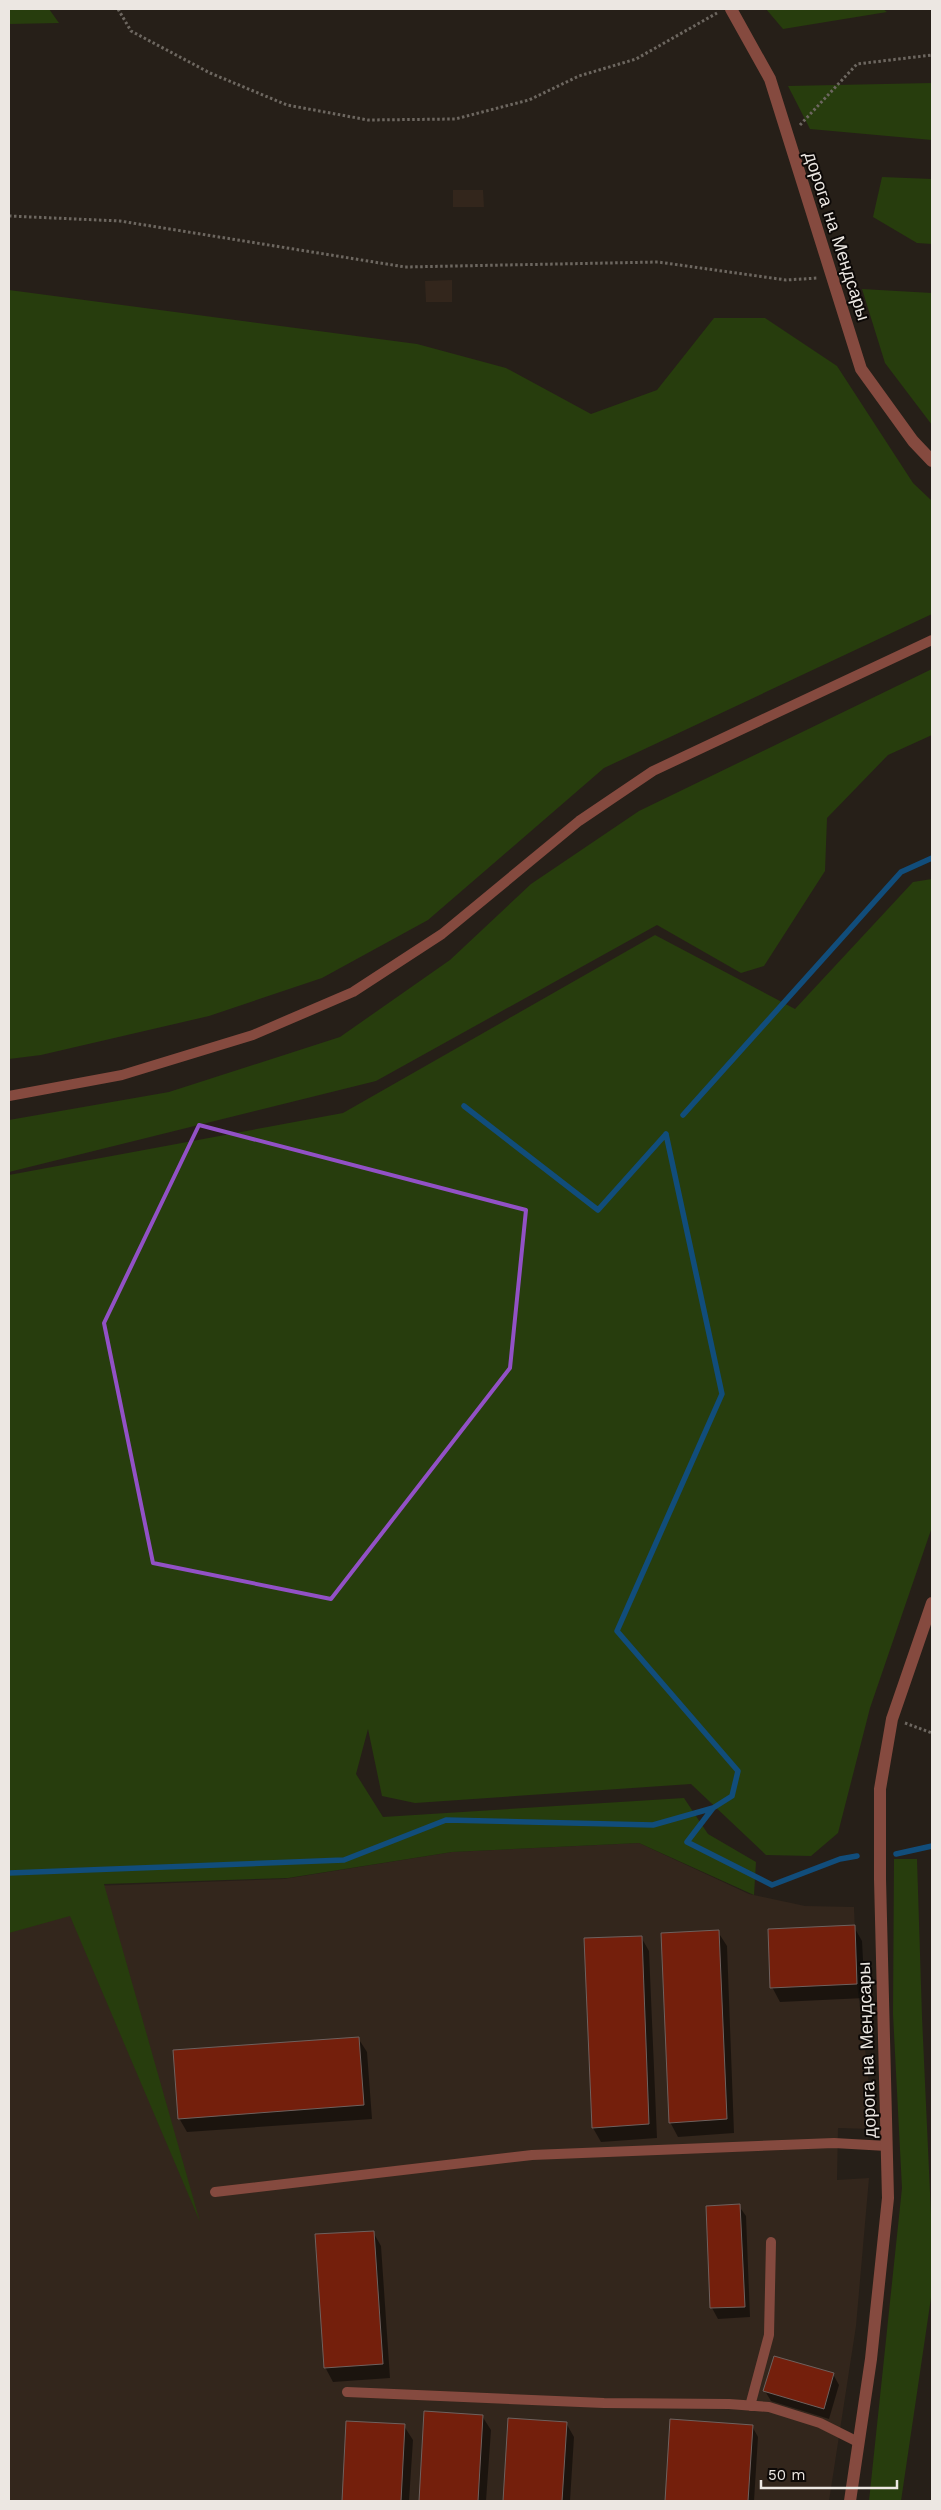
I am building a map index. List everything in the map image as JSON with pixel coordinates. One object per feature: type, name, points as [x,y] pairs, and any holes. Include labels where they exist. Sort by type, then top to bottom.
[{"type":"street","name":"дорога на Мендсары","points":[[731,9],[770,78],[860,369],[913,442],[932,461]]},
{"type":"street","name":"дорога на Мендсары","points":[[850,2501],[884,2251],[888,2198],[880,1879],[880,1789],[892,1719],[932,1603]]},
{"type":"lane","points":[[9,1096],[122,1075],[252,1035],[353,992],[442,934],[579,821],[654,771],[932,640]]},
{"type":"lane","points":[[215,2192],[532,2155],[834,2143],[887,2146]]},
{"type":"lane","points":[[750,2406],[768,2335],[771,2242]]},
{"type":"lane","points":[[347,2392],[604,2404],[770,2407],[820,2423],[858,2442]]},
{"type":"path","points":[[118,9],[131,31],[210,73],[287,105],[368,120],[455,119],[529,100],[579,76],[636,59],[725,9]]},
{"type":"path","points":[[787,138],[857,64],[932,55]]},
{"type":"path","points":[[9,216],[120,221],[405,266],[658,262],[786,280],[832,277]]},
{"type":"path","points":[[892,1719],[932,1733]]},
{"type":"highlighted area","points":[[199,1125],[526,1210],[510,1368],[331,1599],[153,1563],[104,1323]]},
{"type":"shaded area","points":[[453,190],[483,190],[484,207],[453,207]]},
{"type":"shaded area","points":[[452,280],[452,302],[426,302],[425,281]]},
{"type":"shaded area","points":[[639,1843],[749,1894],[805,1906],[854,1907],[857,1984],[868,2073],[871,2129],[838,2128],[837,2180],[869,2178],[856,2326],[829,2501],[9,2501],[9,1889],[284,1879],[452,1852]]},
{"type":"green space","points":[[9,9],[49,9],[59,23],[9,24]]},
{"type":"green space","points":[[766,9],[883,9],[887,12],[783,29]]},
{"type":"green space","points":[[932,83],[932,140],[810,129],[788,86]]},
{"type":"green space","points":[[882,177],[932,179],[932,244],[917,243],[873,217]]},
{"type":"green space","points":[[862,289],[932,293],[932,425],[885,363]]},
{"type":"green space","points":[[9,290],[417,344],[506,368],[591,414],[657,390],[714,318],[765,318],[837,366],[913,483],[932,501],[932,614],[604,768],[428,920],[322,978],[209,1016],[41,1055],[9,1059]]},
{"type":"green space","points":[[932,669],[932,735],[888,755],[827,818],[825,871],[764,966],[741,973],[657,925],[376,1081],[9,1172],[9,1120],[169,1092],[340,1037],[450,960],[531,884],[639,811]]},
{"type":"green space","points":[[932,879],[932,1527],[870,1708],[838,1833],[811,1856],[766,1855],[691,1784],[415,1803],[382,1796],[368,1729],[356,1774],[383,1817],[684,1798],[708,1834],[756,1862],[754,1895],[639,1843],[452,1852],[288,1878],[104,1884],[200,2222],[70,1916],[9,1933],[9,1175],[343,1113],[655,935],[795,1009],[913,882]]},
{"type":"green space","points":[[894,1859],[917,1859],[932,2236],[932,2291],[901,2501],[869,2501],[902,2188],[893,2014]]},
{"type":"building","points":[[855,1925],[857,1984],[770,1988],[768,1929]]},
{"type":"building","points":[[719,1930],[727,2119],[669,2123],[661,1933]]},
{"type":"building","points":[[642,1936],[649,2124],[592,2128],[584,1938]]},
{"type":"building","points":[[359,2037],[364,2105],[178,2119],[173,2050]]},
{"type":"building","points":[[740,2204],[745,2307],[710,2308],[706,2206]]},
{"type":"building","points":[[374,2231],[383,2364],[324,2368],[315,2234]]},
{"type":"building","points":[[774,2356],[834,2373],[824,2409],[763,2391]]},
{"type":"building","points":[[424,2411],[483,2415],[478,2501],[419,2501]]},
{"type":"building","points":[[508,2418],[567,2422],[562,2501],[503,2501]]},
{"type":"building","points":[[670,2419],[753,2425],[748,2501],[665,2501]]},
{"type":"building","points":[[346,2421],[405,2424],[401,2501],[342,2501]]},
{"type":"waterway","points":[[683,1115],[901,872],[932,858]]},
{"type":"waterway","points":[[464,1106],[598,1210],[666,1134]]},
{"type":"waterway","points":[[666,1134],[722,1394],[617,1631],[738,1771],[732,1796],[713,1808]]},
{"type":"waterway","points":[[9,1873],[344,1860],[446,1820],[653,1825],[713,1808],[687,1842],[772,1885],[840,1859],[857,1856]]},
{"type":"waterway","points":[[896,1854],[932,1846]]}]
